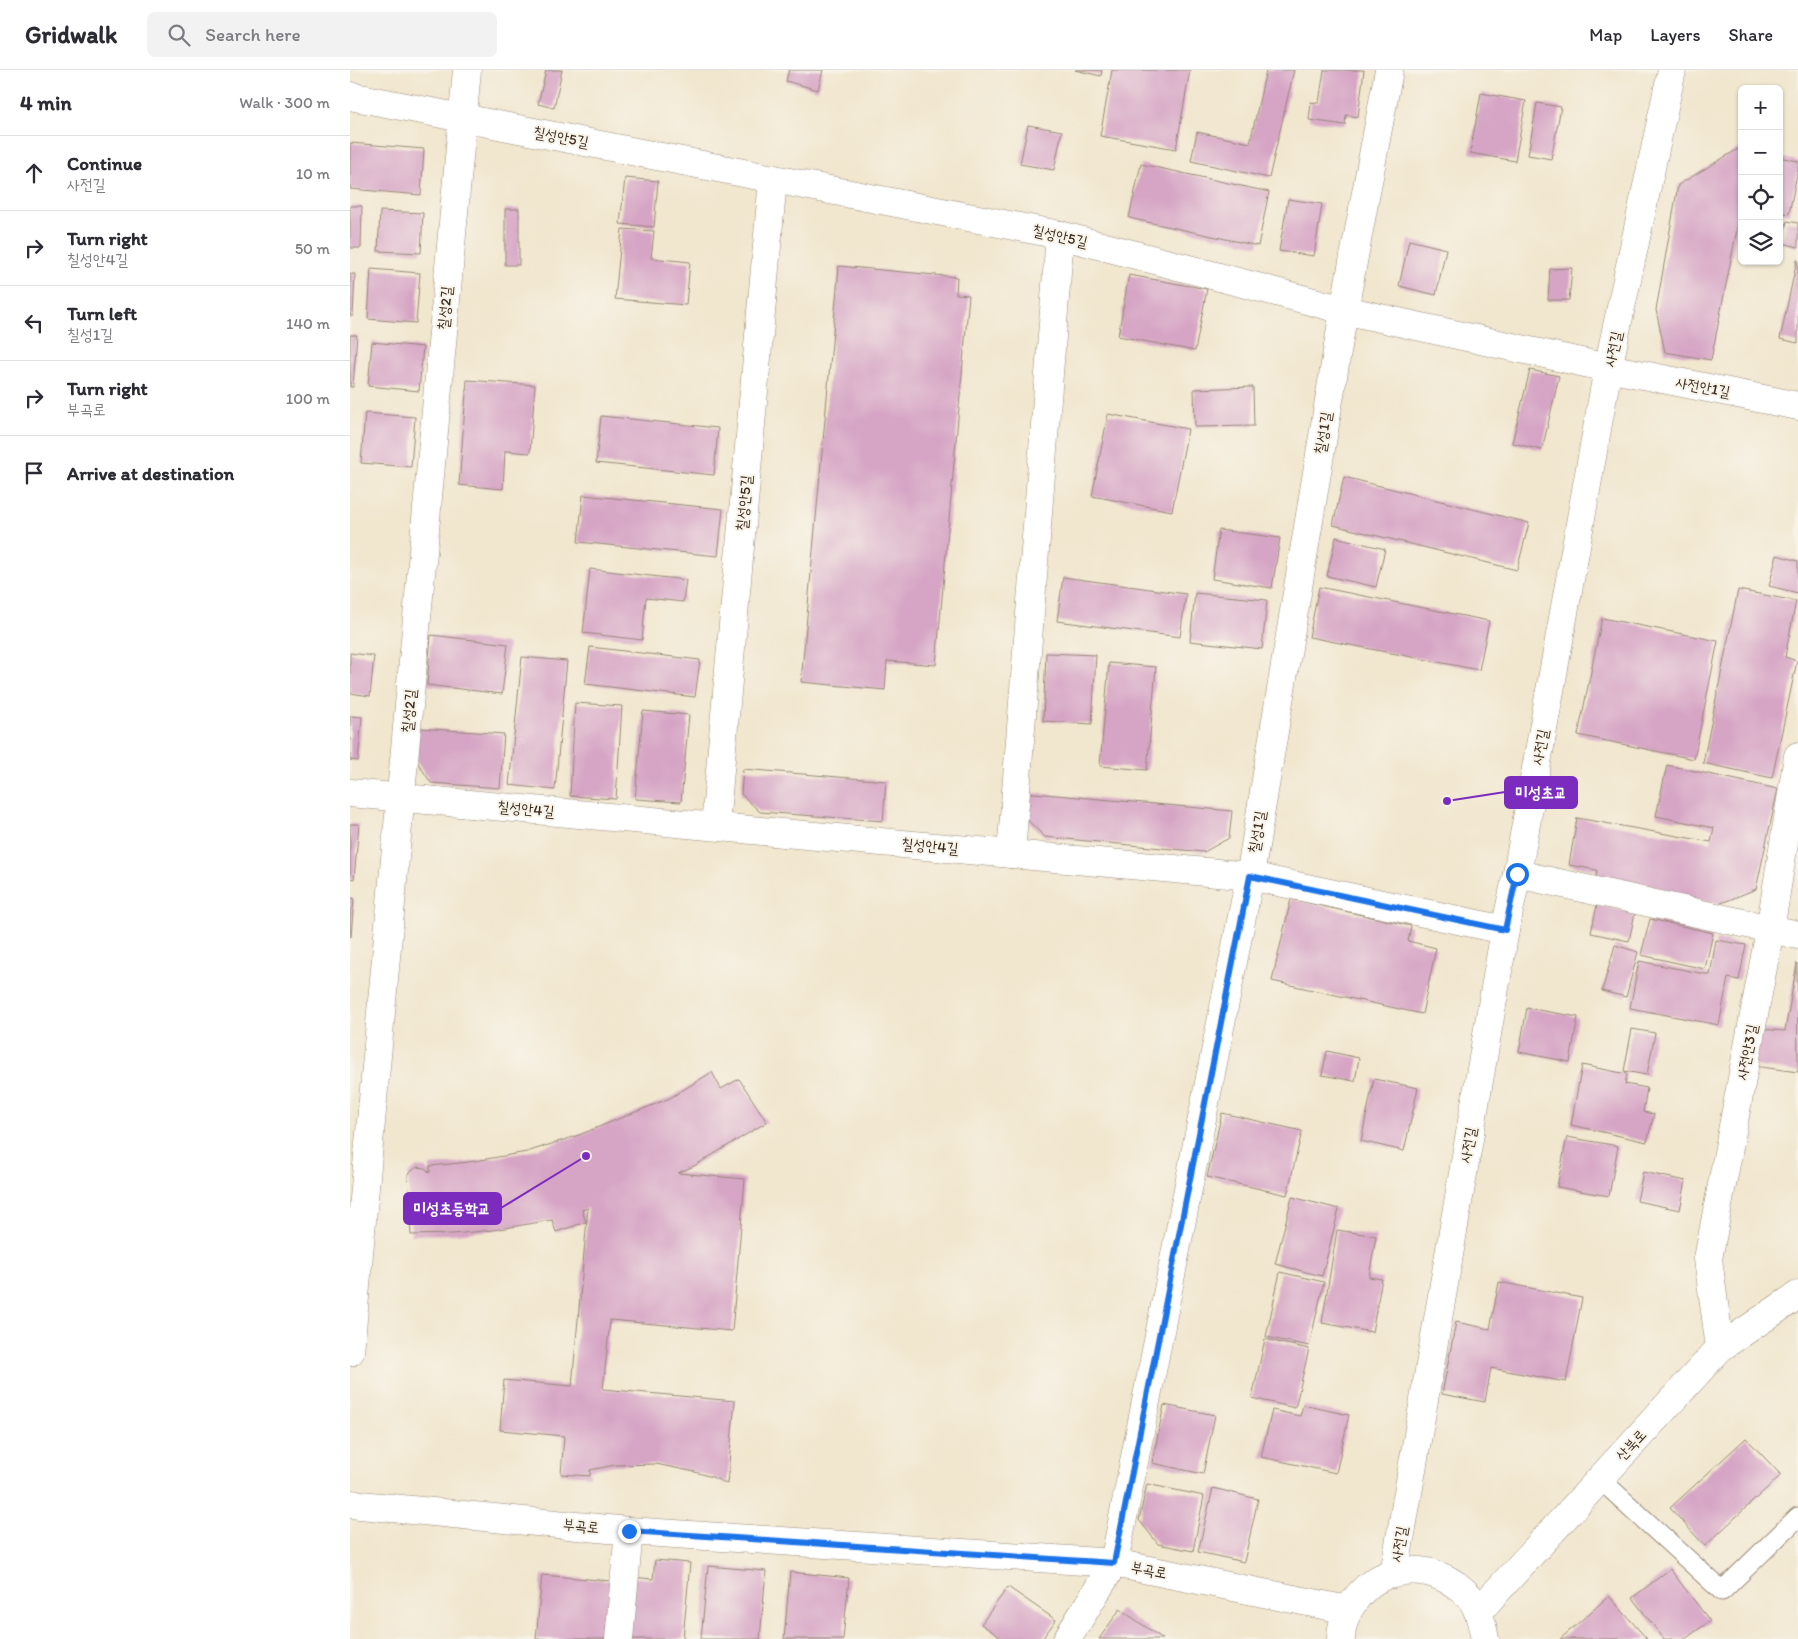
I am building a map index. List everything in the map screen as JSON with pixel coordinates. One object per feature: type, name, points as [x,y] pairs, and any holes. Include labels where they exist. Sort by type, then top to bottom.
[{"type":"street","name":"칠성2길","points":[[350,1352],[467,70]]},
{"type":"street","name":"칠성1길","points":[[1067,1639],[1114,1563],[1250,876],[1344,310],[1388,70]]},
{"type":"street","name":"사전길","points":[[1394,1574],[1505,930],[1517,874],[1608,368],[1672,70]]},
{"type":"street","name":"칠성안5길","points":[[350,96],[1060,234],[1344,310],[1608,368]]},
{"type":"street","name":"칠성안5길","points":[[715,826],[773,179]]},
{"type":"street","points":[[1011,854],[1060,234]]},
{"type":"street","name":"사전안1길","points":[[1608,368],[1798,406]]},
{"type":"street","name":"사전안3길","points":[[1720,1348],[1708,1259],[1770,930],[1798,756]]},
{"type":"street","name":"칠성안4길","points":[[350,793],[1250,876],[1505,930]]},
{"type":"street","points":[[1517,874],[1798,935]]},
{"type":"street","name":"산북로","points":[[1478,1612],[1720,1348],[1798,1295]]},
{"type":"street","name":"부곡로","points":[[350,1504],[629,1531],[1114,1563],[1348,1610]]},
{"type":"street","points":[[619,1639],[629,1531]]},
{"type":"street","points":[[1341,1639],[1341,1632],[1348,1610],[1362,1591],[1382,1577],[1405,1570],[1430,1572],[1452,1581],[1470,1598],[1482,1619],[1485,1639]]},
{"type":"lane","points":[[1600,1479],[1722,1591],[1798,1517]]},
{"type":"building","points":[[546,70],[562,70],[554,108],[538,104]]},
{"type":"building","points":[[789,70],[823,70],[818,90],[786,81]]},
{"type":"building","points":[[1075,70],[1102,70],[1101,76]]},
{"type":"building","points":[[1112,70],[1190,70],[1176,149],[1100,136]]},
{"type":"building","points":[[1266,70],[1294,70],[1269,178],[1191,161],[1197,132],[1250,143]]},
{"type":"building","points":[[1324,70],[1364,70],[1358,117],[1346,115],[1345,125],[1309,120],[1311,102],[1319,103]]},
{"type":"building","points":[[1481,93],[1526,101],[1515,161],[1470,153]]},
{"type":"building","points":[[1537,103],[1561,107],[1551,159],[1528,155]]},
{"type":"building","points":[[1028,125],[1062,131],[1054,170],[1020,164]]},
{"type":"building","points":[[350,143],[424,149],[421,195],[350,189]]},
{"type":"building","points":[[1738,149],[1738,224],[1711,360],[1665,352],[1656,310],[1678,185]]},
{"type":"building","points":[[1783,158],[1798,161],[1789,214],[1783,213]]},
{"type":"building","points":[[1141,164],[1269,192],[1258,246],[1129,218]]},
{"type":"building","points":[[625,178],[658,181],[654,227],[620,224]]},
{"type":"building","points":[[1288,199],[1322,204],[1314,256],[1279,251]]},
{"type":"building","points":[[350,206],[362,206],[361,248],[350,248]]},
{"type":"building","points":[[505,209],[519,209],[519,265],[505,265]]},
{"type":"building","points":[[380,211],[423,213],[421,253],[378,251]]},
{"type":"building","points":[[1787,221],[1798,223],[1798,247],[1783,243]]},
{"type":"building","points":[[622,229],[654,231],[651,258],[690,262],[686,305],[615,299]]},
{"type":"building","points":[[1409,240],[1446,249],[1436,295],[1399,286]]},
{"type":"building","points":[[1798,260],[1798,343],[1780,339]]},
{"type":"building","points":[[839,266],[957,277],[956,294],[969,295],[936,665],[887,661],[885,690],[801,682]]},
{"type":"building","points":[[1572,268],[1569,300],[1548,300],[1550,269]]},
{"type":"building","points":[[371,269],[420,273],[416,323],[368,319]]},
{"type":"building","points":[[350,274],[355,274],[353,316],[350,316]]},
{"type":"building","points":[[1129,275],[1207,289],[1195,351],[1118,336]]},
{"type":"building","points":[[350,335],[357,335],[353,387],[350,387]]},
{"type":"building","points":[[372,342],[423,347],[419,391],[368,386]]},
{"type":"building","points":[[1530,370],[1559,376],[1542,450],[1512,443]]},
{"type":"building","points":[[467,380],[535,385],[530,453],[505,451],[503,489],[459,485]]},
{"type":"building","points":[[1253,387],[1254,426],[1195,427],[1194,389]]},
{"type":"building","points":[[365,413],[415,417],[411,467],[361,463]]},
{"type":"building","points":[[1108,414],[1188,429],[1172,511],[1092,496]]},
{"type":"building","points":[[601,416],[718,428],[714,475],[596,463]]},
{"type":"building","points":[[1344,477],[1529,523],[1517,570],[1333,525]]},
{"type":"building","points":[[583,495],[723,509],[718,556],[578,542]]},
{"type":"building","points":[[1219,530],[1280,538],[1272,588],[1212,579]]},
{"type":"building","points":[[1336,537],[1385,549],[1376,587],[1327,576]]},
{"type":"building","points":[[1777,555],[1798,561],[1798,593],[1769,586]]},
{"type":"building","points":[[590,569],[686,580],[683,602],[646,598],[642,640],[583,633]]},
{"type":"building","points":[[1063,577],[1186,594],[1180,637],[1057,621]]},
{"type":"building","points":[[1319,587],[1489,621],[1479,670],[1309,637]]},
{"type":"building","points":[[1738,590],[1796,601],[1785,657],[1797,661],[1772,778],[1703,763]]},
{"type":"building","points":[[1195,593],[1267,600],[1262,649],[1190,641]]},
{"type":"building","points":[[1602,618],[1718,641],[1694,759],[1578,735]]},
{"type":"building","points":[[431,635],[508,644],[502,694],[427,685]]},
{"type":"building","points":[[590,647],[700,660],[695,697],[585,684]]},
{"type":"building","points":[[350,653],[374,656],[370,696],[350,693]]},
{"type":"building","points":[[1046,653],[1096,655],[1092,724],[1043,721]]},
{"type":"building","points":[[522,657],[567,661],[555,790],[509,785]]},
{"type":"building","points":[[1109,663],[1156,667],[1147,770],[1100,766]]},
{"type":"building","points":[[575,703],[622,706],[616,799],[570,796]]},
{"type":"building","points":[[643,711],[689,715],[681,802],[635,799]]},
{"type":"building","points":[[350,716],[362,717],[358,761],[350,760]]},
{"type":"building","points":[[419,728],[504,734],[500,788],[431,783],[416,760]]},
{"type":"building","points":[[1667,765],[1778,789],[1756,889],[1719,904],[1595,882],[1597,870],[1569,865],[1577,818],[1711,842],[1714,828],[1656,816]]},
{"type":"building","points":[[743,769],[886,781],[883,821],[760,812],[741,794]]},
{"type":"building","points":[[1023,792],[1232,811],[1229,838],[1204,852],[1045,837],[1021,814]]},
{"type":"building","points":[[350,824],[359,824],[354,879],[350,878]]},
{"type":"building","points":[[350,898],[354,898],[351,937],[350,936]]},
{"type":"building","points":[[1291,899],[1411,926],[1408,941],[1436,948],[1422,1014],[1272,981]]},
{"type":"building","points":[[1597,905],[1635,913],[1629,941],[1591,933]]},
{"type":"building","points":[[1650,919],[1713,933],[1705,969],[1641,955]]},
{"type":"building","points":[[1716,940],[1746,945],[1739,980],[1728,978],[1719,1025],[1630,1008],[1639,961],[1710,975]]},
{"type":"building","points":[[1615,945],[1638,952],[1626,997],[1602,991]]},
{"type":"building","points":[[1797,963],[1798,1072],[1754,1066],[1760,1029],[1785,1031]]},
{"type":"building","points":[[1527,1008],[1578,1017],[1570,1062],[1519,1052]]},
{"type":"building","points":[[1632,1029],[1655,1033],[1647,1075],[1624,1071]]},
{"type":"building","points":[[1327,1051],[1359,1058],[1355,1081],[1322,1075]]},
{"type":"building","points":[[1582,1065],[1627,1074],[1625,1084],[1647,1088],[1643,1112],[1654,1114],[1647,1142],[1571,1125]]},
{"type":"building","points":[[712,1072],[721,1089],[739,1079],[767,1122],[694,1166],[678,1173],[745,1179],[732,1331],[610,1320],[603,1389],[735,1401],[727,1484],[695,1472],[656,1464],[615,1465],[590,1470],[590,1476],[561,1474],[564,1436],[500,1430],[504,1380],[572,1386],[588,1208],[582,1210],[586,1222],[556,1232],[552,1220],[493,1230],[453,1234],[411,1235],[408,1174],[417,1167],[425,1168],[430,1173],[430,1166],[469,1162],[527,1152],[579,1135],[670,1098]]},
{"type":"building","points":[[1374,1079],[1418,1088],[1404,1151],[1361,1141]]},
{"type":"building","points":[[1222,1113],[1302,1131],[1287,1195],[1207,1177]]},
{"type":"building","points":[[1567,1137],[1618,1146],[1609,1196],[1557,1187]]},
{"type":"building","points":[[1643,1172],[1686,1181],[1680,1210],[1637,1201]]},
{"type":"building","points":[[1292,1197],[1339,1209],[1322,1276],[1275,1264]]},
{"type":"building","points":[[1337,1230],[1376,1236],[1369,1277],[1382,1279],[1372,1332],[1322,1323]]},
{"type":"building","points":[[1280,1272],[1324,1282],[1309,1346],[1266,1337]]},
{"type":"building","points":[[1499,1282],[1582,1298],[1566,1382],[1491,1368],[1485,1402],[1442,1394],[1456,1322],[1490,1329]]},
{"type":"building","points":[[1265,1339],[1309,1349],[1295,1408],[1252,1398]]},
{"type":"building","points":[[1164,1405],[1215,1415],[1203,1474],[1152,1463]]},
{"type":"building","points":[[1303,1405],[1349,1415],[1336,1473],[1261,1457],[1272,1410],[1300,1416]]},
{"type":"building","points":[[1746,1438],[1781,1475],[1705,1546],[1670,1508]]},
{"type":"building","points":[[1147,1484],[1204,1496],[1193,1551],[1158,1544],[1139,1520]]},
{"type":"building","points":[[1213,1488],[1258,1499],[1244,1562],[1198,1552]]},
{"type":"building","points":[[655,1560],[690,1563],[683,1639],[624,1639],[630,1577],[653,1579]]},
{"type":"building","points":[[708,1566],[766,1571],[760,1639],[701,1639]]},
{"type":"building","points":[[1670,1569],[1710,1621],[1685,1639],[1664,1639],[1632,1598]]},
{"type":"building","points":[[790,1572],[849,1578],[843,1639],[784,1639]]},
{"type":"building","points":[[542,1575],[611,1581],[605,1639],[536,1639]]},
{"type":"building","points":[[1008,1587],[1056,1620],[1042,1639],[1003,1639],[981,1624]]},
{"type":"building","points":[[1609,1596],[1647,1639],[1560,1639]]},
{"type":"building","points":[[1120,1609],[1163,1639],[1099,1639]]},
{"type":"place","name":"미성초교","points":[[1447,801]]},
{"type":"place","name":"미성초등학교","points":[[586,1156]]},
{"type":"route","points":[[629,1531],[1114,1563],[1250,876],[1505,930],[1517,874]]}]
